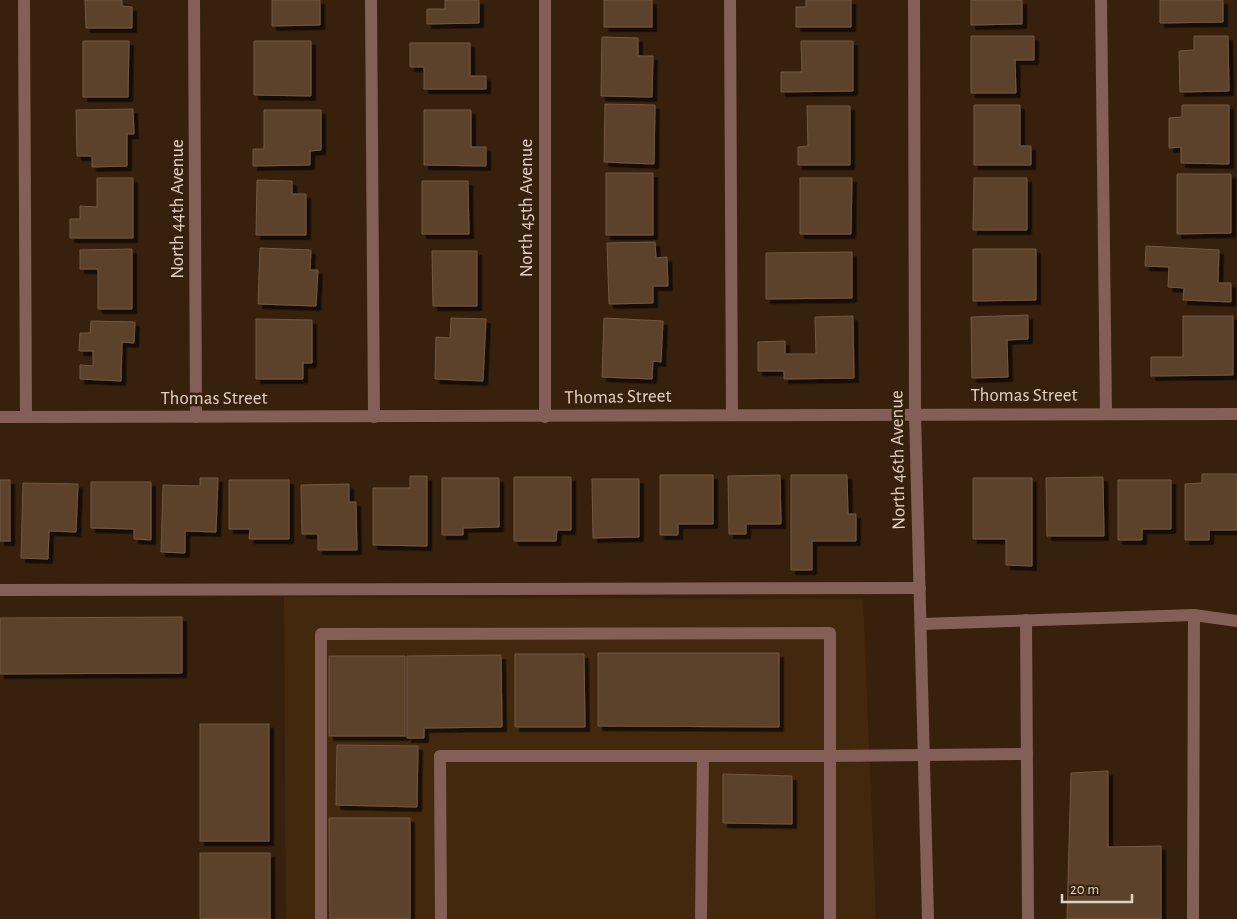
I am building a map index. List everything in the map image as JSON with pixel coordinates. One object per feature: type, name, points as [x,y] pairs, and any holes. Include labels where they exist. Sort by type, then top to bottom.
[{"type":"street","points":[[24,0],[26,417]]},
{"type":"street","name":"North 44th Avenue","points":[[194,0],[196,417]]},
{"type":"street","points":[[371,0],[374,417]]},
{"type":"street","name":"North 45th Avenue","points":[[545,0],[545,417]]},
{"type":"street","points":[[730,0],[732,415]]},
{"type":"street","name":"North 46th Avenue","points":[[914,0],[916,413],[928,919]]},
{"type":"street","points":[[1101,0],[1106,414]]},
{"type":"street","name":"Thomas Street","points":[[0,417],[545,417],[916,413],[1237,414]]},
{"type":"street","points":[[0,590],[920,588]]},
{"type":"street","points":[[921,624],[1194,615],[1237,621]]},
{"type":"street","points":[[1194,615],[1194,919]]},
{"type":"street","points":[[1026,620],[1028,919]]},
{"type":"street","points":[[321,919],[321,634],[830,633],[830,919]]},
{"type":"street","points":[[441,919],[440,756],[1027,754]]},
{"type":"street","points":[[701,919],[703,756]]},
{"type":"shaded area","points":[[284,597],[863,599],[876,919],[286,919]]},
{"type":"building","points":[[85,0],[122,0],[122,6],[132,7],[132,28],[86,28]]},
{"type":"building","points":[[272,0],[320,0],[320,25],[272,26]]},
{"type":"building","points":[[445,0],[479,0],[479,23],[427,24],[427,9],[445,9]]},
{"type":"building","points":[[604,0],[652,0],[652,27],[604,27]]},
{"type":"building","points":[[806,0],[851,0],[851,27],[796,27],[796,7],[806,7]]},
{"type":"building","points":[[971,0],[1022,0],[1022,24],[971,25]]},
{"type":"building","points":[[1160,0],[1223,0],[1223,22],[1160,23]]},
{"type":"building","points":[[971,36],[1034,36],[1034,60],[1015,60],[1016,93],[971,93]]},
{"type":"building","points":[[1194,36],[1228,36],[1229,91],[1180,92],[1179,51],[1194,50]]},
{"type":"building","points":[[602,37],[638,38],[638,56],[653,56],[652,97],[601,96]]},
{"type":"building","points":[[83,41],[129,41],[128,97],[83,97]]},
{"type":"building","points":[[254,41],[311,41],[311,96],[254,95]]},
{"type":"building","points":[[801,41],[853,41],[853,91],[781,92],[781,72],[802,72]]},
{"type":"building","points":[[410,43],[470,43],[470,76],[486,76],[486,89],[424,89],[424,67],[410,67]]},
{"type":"building","points":[[605,104],[655,105],[654,164],[604,162]]},
{"type":"building","points":[[974,105],[1020,105],[1020,146],[1031,146],[1031,165],[974,165]]},
{"type":"building","points":[[1182,105],[1229,105],[1229,164],[1181,163],[1181,147],[1169,148],[1169,118],[1182,117]]},
{"type":"building","points":[[807,106],[850,106],[850,165],[798,165],[798,147],[808,146]]},
{"type":"building","points":[[133,109],[134,134],[127,134],[127,166],[92,167],[92,156],[77,156],[76,110]]},
{"type":"building","points":[[264,110],[321,110],[321,150],[310,151],[310,165],[253,166],[253,149],[264,149]]},
{"type":"building","points":[[424,110],[471,110],[471,147],[486,147],[486,166],[424,165]]},
{"type":"building","points":[[606,173],[653,173],[653,235],[606,235]]},
{"type":"building","points":[[1177,174],[1231,174],[1231,233],[1177,234]]},
{"type":"building","points":[[97,178],[133,178],[133,238],[70,238],[70,219],[80,219],[80,206],[97,207]]},
{"type":"building","points":[[800,178],[852,178],[851,234],[800,234]]},
{"type":"building","points":[[974,178],[1027,178],[1027,230],[973,230]]},
{"type":"building","points":[[257,180],[292,181],[292,194],[306,194],[306,235],[256,235]]},
{"type":"building","points":[[422,181],[468,181],[469,234],[422,234]]},
{"type":"building","points":[[655,242],[656,258],[667,257],[668,286],[653,286],[653,303],[609,304],[607,243]]},
{"type":"building","points":[[1146,246],[1219,250],[1218,283],[1231,283],[1231,302],[1183,300],[1184,288],[1168,287],[1169,267],[1145,266]]},
{"type":"building","points":[[260,248],[311,250],[310,270],[318,270],[316,306],[258,304]]},
{"type":"building","points":[[132,249],[132,309],[98,309],[98,269],[80,269],[80,250]]},
{"type":"building","points":[[973,249],[1036,249],[1036,300],[973,301]]},
{"type":"building","points":[[432,251],[477,251],[477,306],[433,306]]},
{"type":"building","points":[[852,252],[852,298],[766,299],[766,253]]},
{"type":"building","points":[[1028,315],[1028,339],[1007,340],[1008,377],[972,378],[971,317]]},
{"type":"building","points":[[853,316],[854,378],[784,379],[784,371],[758,371],[758,342],[785,341],[785,354],[816,354],[815,317]]},
{"type":"building","points":[[1183,316],[1233,316],[1233,375],[1151,376],[1151,357],[1183,357]]},
{"type":"building","points":[[451,318],[486,319],[483,381],[435,379],[436,337],[450,338]]},
{"type":"building","points":[[604,318],[663,321],[661,362],[653,361],[652,379],[602,377]]},
{"type":"building","points":[[256,319],[312,320],[312,363],[303,363],[303,379],[256,379]]},
{"type":"building","points":[[91,321],[135,322],[134,343],[122,342],[121,381],[80,379],[80,365],[93,366],[93,351],[79,351],[80,333],[90,333]]},
{"type":"building","points":[[1202,474],[1237,474],[1237,530],[1209,530],[1209,540],[1185,540],[1185,484],[1202,483]]},
{"type":"building","points":[[660,475],[713,475],[713,524],[678,524],[678,535],[660,535]]},
{"type":"building","points":[[780,475],[781,524],[746,524],[746,534],[729,534],[728,476]]},
{"type":"building","points":[[791,475],[847,475],[848,514],[856,514],[856,541],[812,541],[812,570],[791,570]]},
{"type":"building","points":[[410,476],[427,476],[427,546],[373,545],[373,488],[410,488]]},
{"type":"building","points":[[514,477],[571,477],[571,530],[557,530],[556,541],[514,541]]},
{"type":"building","points":[[1103,477],[1104,536],[1047,536],[1046,478]]},
{"type":"building","points":[[200,478],[218,478],[216,532],[185,531],[185,553],[161,552],[163,485],[200,486]]},
{"type":"building","points":[[442,478],[499,478],[499,527],[463,528],[463,535],[442,535]]},
{"type":"building","points":[[973,478],[1032,478],[1032,566],[1006,565],[1006,539],[973,539]]},
{"type":"building","points":[[592,479],[639,479],[639,537],[593,538]]},
{"type":"building","points":[[0,480],[10,480],[10,541],[0,541]]},
{"type":"building","points":[[229,480],[289,480],[289,539],[249,539],[250,529],[229,529]]},
{"type":"building","points":[[1118,480],[1171,480],[1171,529],[1142,529],[1142,540],[1118,540]]},
{"type":"building","points":[[91,482],[151,482],[151,540],[134,539],[134,529],[91,528]]},
{"type":"building","points":[[23,483],[78,484],[76,532],[49,531],[48,559],[21,558]]},
{"type":"building","points":[[349,484],[349,502],[356,502],[357,550],[318,550],[318,534],[302,534],[301,485]]},
{"type":"building","points":[[182,617],[182,673],[0,674],[0,618]]},
{"type":"building","points":[[598,653],[779,653],[779,727],[598,726]]},
{"type":"building","points":[[515,654],[584,654],[585,727],[515,727]]},
{"type":"building","points":[[501,655],[502,727],[424,728],[424,738],[407,738],[407,656]]},
{"type":"building","points":[[329,656],[405,656],[405,736],[329,736]]},
{"type":"building","points":[[200,724],[269,724],[269,841],[200,841]]},
{"type":"building","points":[[337,745],[418,746],[417,807],[336,805]]},
{"type":"building","points":[[1108,771],[1108,847],[1161,846],[1161,919],[1067,919],[1071,773]]},
{"type":"building","points":[[723,774],[792,776],[792,824],[723,823]]},
{"type":"building","points":[[329,818],[410,818],[410,919],[330,919]]},
{"type":"building","points":[[200,853],[270,853],[270,919],[200,919]]}]
